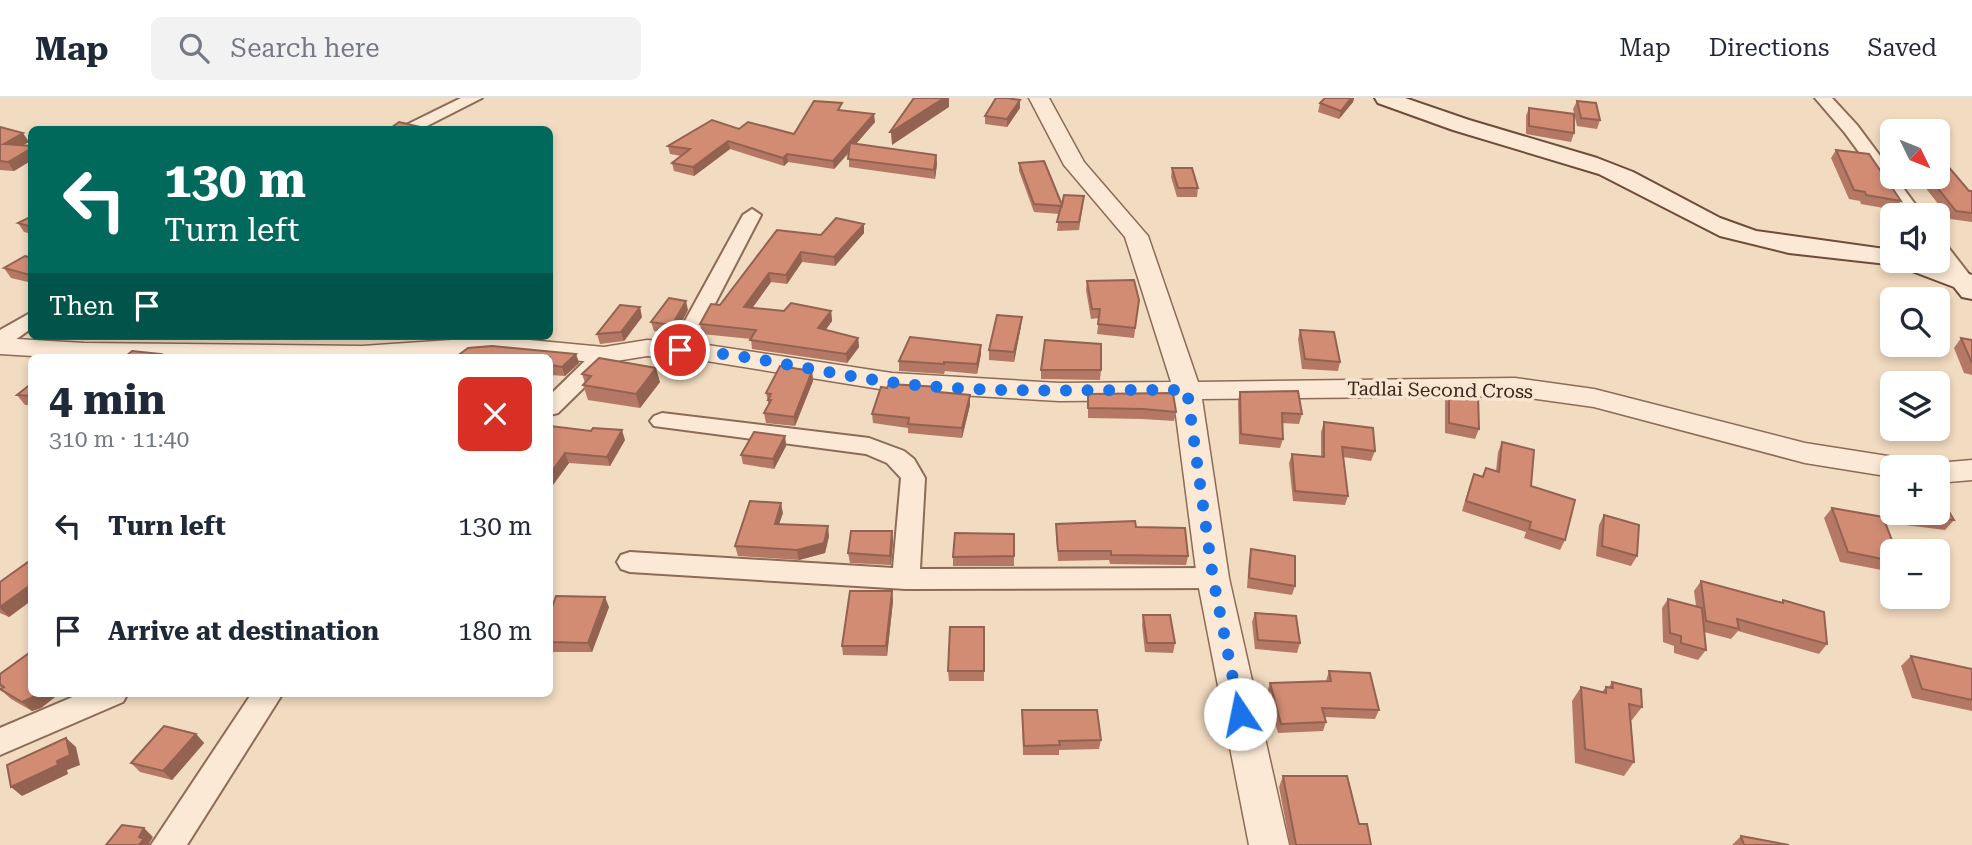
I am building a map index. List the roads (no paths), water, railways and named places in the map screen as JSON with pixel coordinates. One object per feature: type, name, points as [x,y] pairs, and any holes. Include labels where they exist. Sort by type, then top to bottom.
[{"type":"main road","points":[[1386,98],[1422,114],[1489,136],[1592,163],[1729,231],[1803,248],[1880,257]]},
{"type":"main road","points":[[1936,273],[1968,286]]},
{"type":"street","points":[[413,126],[474,98]]},
{"type":"street","points":[[1039,98],[1074,165],[1136,236],[1187,390],[1213,578],[1269,845]]},
{"type":"street","points":[[1823,98],[1851,129],[1905,203]]},
{"type":"street","points":[[680,350],[752,215]]},
{"type":"street","points":[[1950,263],[1968,286]]},
{"type":"street","points":[[0,340],[28,321]]},
{"type":"street","name":"Tadlai Second Cross","points":[[0,346],[96,351],[362,354],[496,345],[604,355],[647,348],[680,350],[919,384],[1059,392],[1515,387],[1594,398],[1805,453],[1880,465]]},
{"type":"street","points":[[553,405],[604,355]]},
{"type":"street","points":[[662,421],[869,446],[892,454],[908,465],[913,478],[906,579]]},
{"type":"street","points":[[1950,472],[1972,470]]},
{"type":"street","points":[[630,562],[906,579],[1213,578]]},
{"type":"street","points":[[0,742],[104,697]]},
{"type":"street","points":[[168,845],[265,697]]}]
